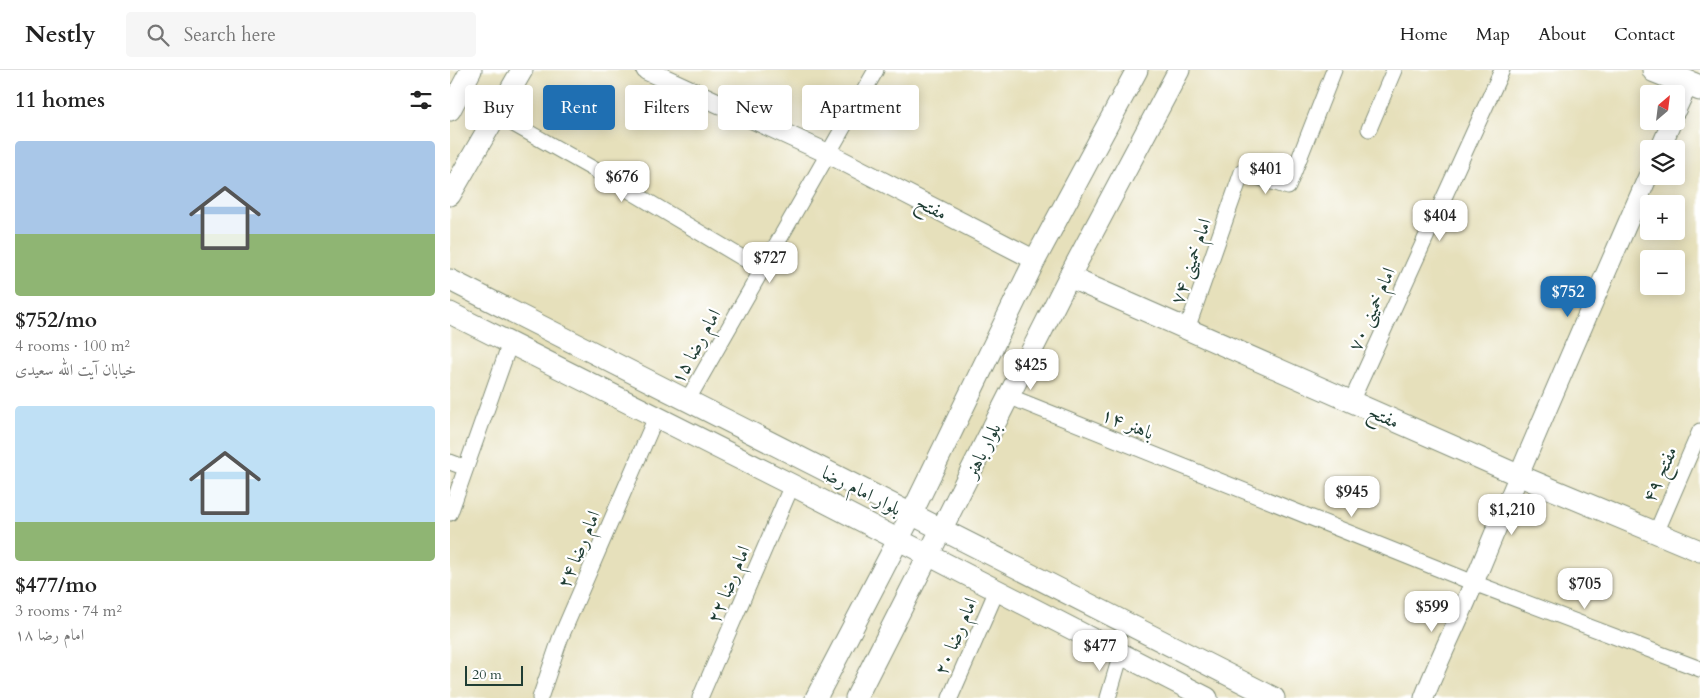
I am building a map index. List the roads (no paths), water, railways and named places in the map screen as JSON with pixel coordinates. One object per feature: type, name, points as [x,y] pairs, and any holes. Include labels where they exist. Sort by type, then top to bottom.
[{"type":"highway","points":[[1654,70],[1694,86]]},
{"type":"main road","points":[[450,110],[471,70]]},
{"type":"main road","points":[[513,85],[522,70]]},
{"type":"main road","name":"بلوار باهنر","points":[[816,698],[911,514],[1035,260],[1138,70]]},
{"type":"main road","name":"بلوار باهنر","points":[[856,698],[1069,277],[1179,70]]},
{"type":"main road","points":[[450,195],[487,130]]},
{"type":"main road","name":"مفتح","points":[[1069,277],[1518,475],[1700,551]]},
{"type":"main road","name":"بلوار امام رضا","points":[[450,280],[1274,698]]},
{"type":"main road","name":"بلوار امام رضا","points":[[450,313],[792,485],[1207,698]]},
{"type":"street","name":"مفتح","points":[[646,70],[829,154],[1035,260]]},
{"type":"street","points":[[829,154],[876,70]]},
{"type":"street","name":"امام خمینی ۷۴","points":[[1187,329],[1242,172],[1288,187],[1334,70]]},
{"type":"street","points":[[1369,129],[1394,70]]},
{"type":"street","name":"امام خمینی ۷۰","points":[[1351,402],[1502,70]]},
{"type":"street","points":[[1685,98],[1694,86]]},
{"type":"street","points":[[524,130],[761,269]]},
{"type":"street","name":"امام رضا ۱۵","points":[[687,401],[761,269],[829,154]]},
{"type":"street","points":[[1424,698],[1466,580],[1518,475],[1644,185]]},
{"type":"street","points":[[450,513],[510,343]]},
{"type":"street","name":"باهنر ۱۴","points":[[1008,396],[1466,580],[1700,670]]},
{"type":"street","name":"امام رضا ۲۴","points":[[540,698],[560,639],[656,417]]},
{"type":"street","name":"مفتح ۴۹","points":[[1656,533],[1700,431]]},
{"type":"street","points":[[450,462],[466,468]]},
{"type":"street","name":"امام رضا ۲۲","points":[[700,698],[792,485]]},
{"type":"street","name":"امام رضا ۲۰","points":[[950,698],[997,590]]},
{"type":"street","points":[[1108,698],[1121,654]]}]
